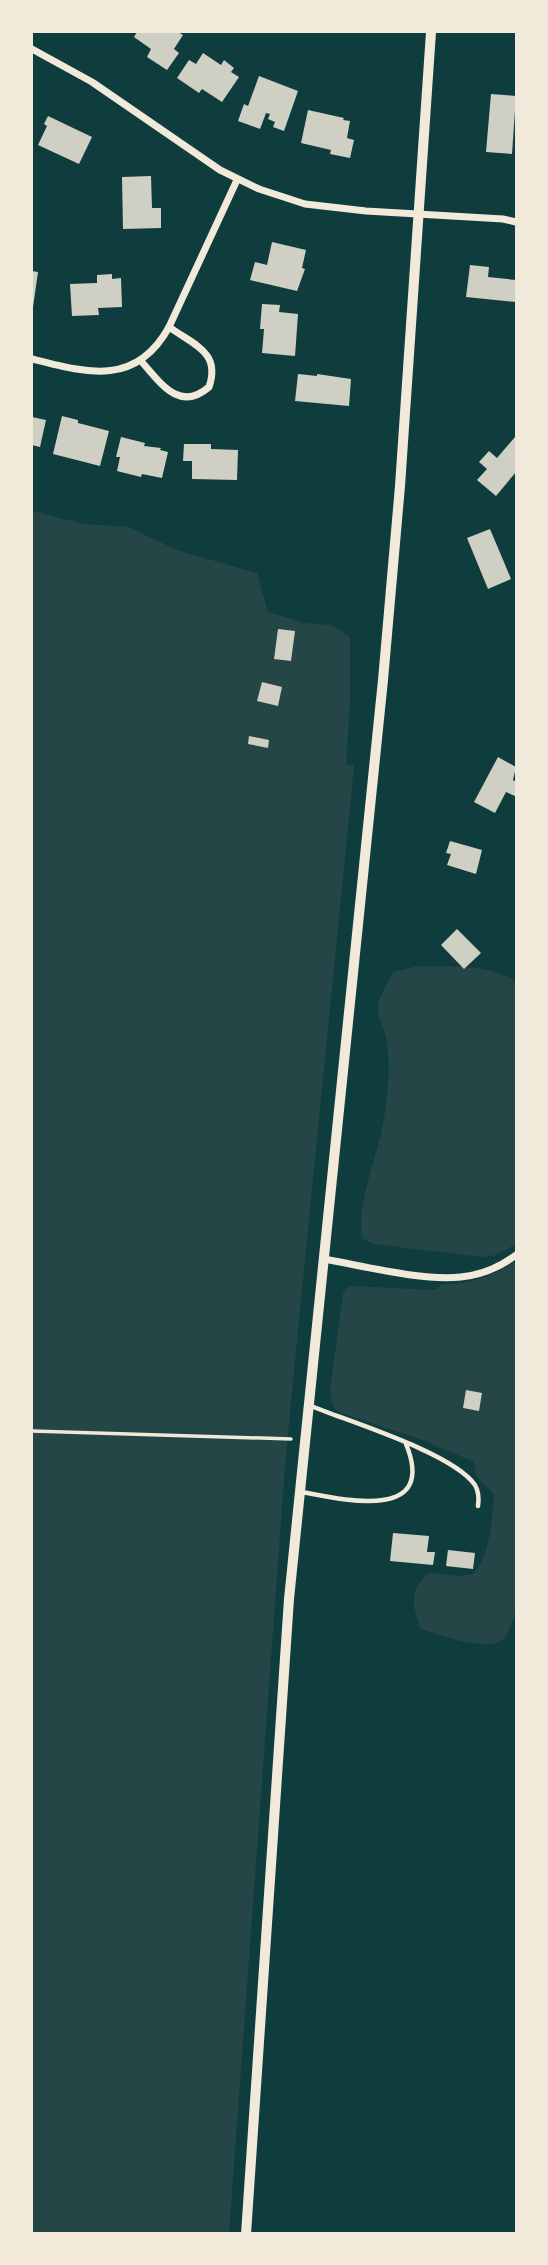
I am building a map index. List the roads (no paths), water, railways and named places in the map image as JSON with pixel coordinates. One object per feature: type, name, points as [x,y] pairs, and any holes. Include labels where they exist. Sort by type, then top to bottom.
[{"type":"street","points":[[246,2234],[264,1942],[299,1491],[383,680],[400,486],[431,32]]},
{"type":"street","points":[[32,48],[92,82],[237,180],[305,204],[516,222]]},
{"type":"street","points":[[32,359],[92,372],[122,369],[141,361],[162,340],[169,327],[237,180]]},
{"type":"street","points":[[141,361],[163,386],[183,398],[193,398],[209,387],[213,365],[209,356],[169,327]]},
{"type":"street","points":[[324,1259],[422,1276],[459,1278],[500,1266],[516,1255]]},
{"type":"lane","points":[[307,1405],[405,1443],[450,1464],[468,1478],[478,1491],[478,1506]]},
{"type":"lane","points":[[299,1491],[355,1501],[389,1500],[404,1491],[409,1484],[412,1463],[405,1443]]}]
